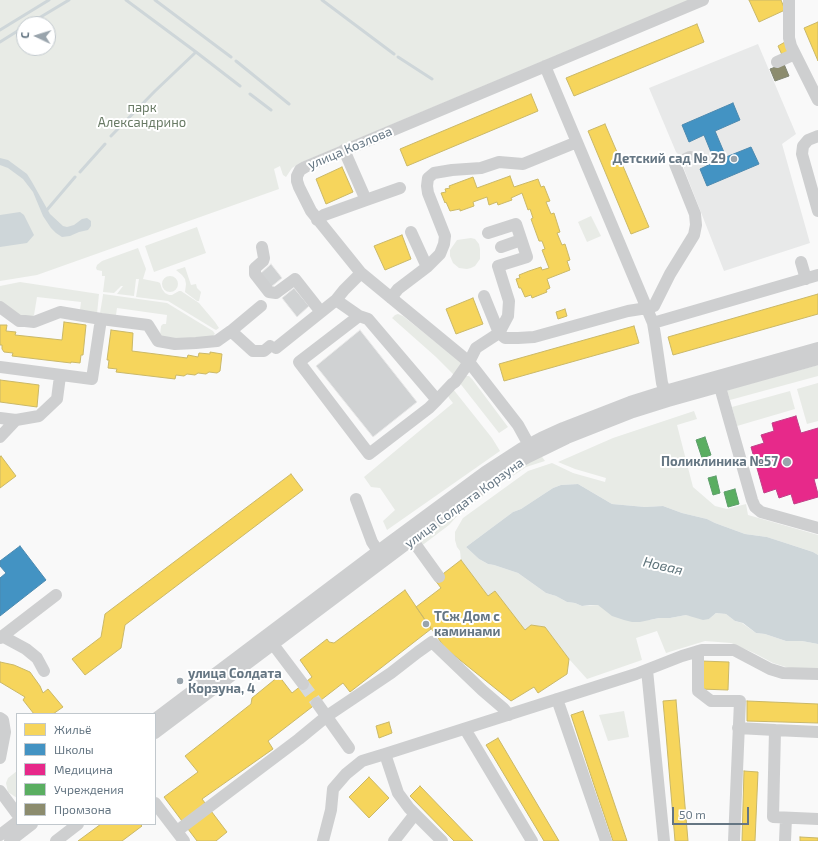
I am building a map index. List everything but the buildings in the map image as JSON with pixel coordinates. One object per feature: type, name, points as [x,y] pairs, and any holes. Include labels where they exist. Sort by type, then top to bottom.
[{"type":"street","name":"улица Козлова","points":[[532,449],[515,422],[469,362],[361,273],[311,211],[304,200],[297,181],[297,176],[300,170],[305,167],[344,150],[704,0]]},
{"type":"street","points":[[789,0],[788,24],[791,46],[818,100]]},
{"type":"street","points":[[777,62],[795,54]]},
{"type":"street","points":[[545,66],[652,323],[662,383],[666,396]]},
{"type":"street","points":[[818,136],[808,140],[803,146],[802,154],[818,210]]},
{"type":"street","points":[[391,298],[398,289],[427,267],[440,254],[444,244],[445,236],[428,193],[428,178],[434,173],[481,168],[499,162],[523,164],[577,142]]},
{"type":"street","points":[[344,150],[366,200]]},
{"type":"street","points":[[484,296],[500,333],[505,338],[534,337],[628,311],[654,306],[670,274],[694,235],[696,225],[695,214],[675,164],[690,158]]},
{"type":"street","points":[[317,220],[324,214],[400,188]]},
{"type":"street","points":[[359,316],[299,362],[369,454],[429,408],[454,382],[469,362],[476,348],[500,333],[508,316],[509,301],[498,266],[527,257],[516,224],[488,233]]},
{"type":"street","points":[[412,232],[427,267]]},
{"type":"street","points":[[501,248],[521,240]]},
{"type":"street","points":[[262,247],[264,258],[263,261],[255,268],[255,274],[269,292],[276,293],[295,279],[321,312]]},
{"type":"street","points":[[801,262],[806,279]]},
{"type":"street","points":[[231,331],[253,351],[264,351],[273,347],[336,300],[361,273]]},
{"type":"street","points":[[652,323],[818,275]]},
{"type":"street","points":[[336,300],[359,316],[368,319],[437,400]]},
{"type":"street","points":[[0,307],[19,321],[34,322],[60,312],[148,325],[158,341],[175,344],[217,341],[261,306]]},
{"type":"street","points":[[0,367],[92,380],[101,319]]},
{"type":"street","name":"улица Солдата Корзуна","points":[[156,718],[270,640],[409,535],[492,468],[532,449],[563,428],[630,402],[666,396],[718,381],[818,348]]},
{"type":"street","name":"улица Солдата Корзуна","points":[[718,381],[818,359]]},
{"type":"street","points":[[0,418],[16,420],[39,416],[57,400],[60,376]]},
{"type":"street","points":[[718,381],[755,507],[761,512],[818,528]]},
{"type":"street","points":[[0,438],[16,420]]},
{"type":"street","points":[[356,499],[372,542],[378,551]]},
{"type":"street","points":[[409,535],[439,576]]},
{"type":"street","name":"улица Солдата Корзуна","points":[[156,732],[378,551],[409,535]]},
{"type":"street","points":[[44,671],[37,658],[26,649],[1,637],[56,595]]},
{"type":"street","points":[[270,640],[303,684]]},
{"type":"street","points":[[156,804],[180,836],[327,716],[391,673],[432,642],[503,708],[508,715]]},
{"type":"street","points":[[323,841],[331,810],[332,789],[346,774],[362,761],[647,670],[702,650],[734,650],[770,669],[783,673],[818,674]]},
{"type":"street","points":[[698,651],[698,692],[710,701],[740,701],[734,841]]},
{"type":"street","points":[[647,670],[664,841]]},
{"type":"street","points":[[558,699],[606,841]]},
{"type":"street","points":[[317,703],[349,748]]},
{"type":"street","points":[[0,718],[3,720],[6,732],[0,758]]},
{"type":"street","points":[[738,728],[818,732]]},
{"type":"street","points":[[465,729],[532,841]]},
{"type":"street","points":[[775,730],[772,818],[818,819]]},
{"type":"street","points":[[385,754],[398,793],[415,814],[442,841]]},
{"type":"street","points":[[0,791],[16,813]]},
{"type":"street","points":[[394,841],[415,814]]},
{"type":"street","points":[[785,841],[786,818]]},
{"type":"street","points":[[0,835],[23,825]]},
{"type":"street","points":[[10,841],[24,825]]},
{"type":"street","points":[[56,841],[77,825]]},
{"type":"shaded area","name":"Детский сад № 29","points":[[758,44],[796,134],[782,144],[810,243],[724,271],[684,169],[684,164],[681,157],[676,152],[649,88]]},
{"type":"green space","name":"парк Александрино","points":[[0,0],[689,0],[302,162],[292,168],[286,177],[283,175],[280,166],[274,169],[279,189],[37,275],[0,281]]},
{"type":"green space","points":[[591,216],[601,236],[587,242],[578,222]]},
{"type":"green space","points":[[197,227],[206,253],[154,272],[145,246]]},
{"type":"green space","points":[[471,238],[475,239],[479,244],[480,259],[475,266],[471,268],[459,268],[453,263],[450,256],[450,250],[457,240]]},
{"type":"green space","points":[[138,248],[146,269],[143,279],[160,283],[165,293],[169,295],[181,291],[199,303],[219,328],[216,330],[214,329],[168,301],[136,297],[139,279],[136,279],[134,296],[117,294],[123,286],[121,286],[114,293],[103,292],[105,276],[102,276],[102,271],[97,270],[97,265],[102,261]]},
{"type":"green space","points":[[185,267],[191,285],[196,284],[197,288],[201,292],[199,301],[185,292],[185,279],[176,270]]},
{"type":"green space","points":[[170,276],[177,281],[178,284],[173,291],[170,292],[163,287],[162,284],[167,277]]},
{"type":"green space","points":[[20,282],[99,294],[97,314],[80,310],[81,302],[37,297],[34,315],[32,317],[22,317],[0,302],[0,286]]},
{"type":"green space","points":[[103,294],[167,303],[213,331],[215,334],[210,338],[187,340],[161,337],[161,326],[166,324],[167,315],[117,308],[115,316],[100,313]]},
{"type":"green space","points":[[398,314],[403,316],[462,363],[454,375],[392,318]]},
{"type":"green space","points":[[818,365],[818,376],[730,400],[727,390]]},
{"type":"green space","points":[[466,376],[469,376],[472,379],[508,427],[499,433],[459,382]]},
{"type":"green space","points":[[818,383],[818,421],[807,424],[797,389]]},
{"type":"green space","points":[[453,389],[492,438],[500,451],[387,530],[383,521],[395,510],[380,488],[371,487],[364,477],[453,403],[448,395]]},
{"type":"green space","points":[[790,391],[795,409],[737,426],[732,407]]},
{"type":"green space","points":[[694,411],[697,419],[677,425],[693,487],[715,506],[727,509],[746,504],[748,515],[818,535],[818,555],[767,537],[745,534],[707,519],[682,513],[663,506],[645,507],[612,504],[578,484],[561,485],[553,488],[521,509],[513,512],[466,547],[479,559],[488,564],[518,573],[546,593],[567,602],[582,606],[598,605],[650,620],[686,615],[709,619],[716,613],[726,614],[756,633],[765,634],[786,641],[802,641],[818,644],[818,670],[792,669],[773,663],[731,643],[705,641],[666,653],[657,631],[636,638],[642,660],[587,679],[569,659],[545,627],[531,625],[525,630],[495,591],[488,596],[461,560],[460,551],[455,540],[455,532],[463,518],[528,471],[552,463],[573,473],[605,482],[606,478],[575,469],[558,462],[613,438]]},
{"type":"green space","points":[[540,454],[545,461],[526,467],[483,496],[420,547],[417,540],[458,509]]},
{"type":"green space","points":[[624,711],[629,737],[608,741],[599,715]]},
{"type":"green space","points":[[16,772],[16,797],[8,792],[6,783],[8,778]]},
{"type":"water","points":[[0,158],[8,160],[27,174],[50,214],[63,226],[67,227],[74,225],[82,219],[87,218],[91,221],[91,226],[88,230],[62,237],[56,233],[43,216],[33,192],[23,179],[8,168],[0,165]]},
{"type":"water","points":[[20,212],[24,215],[34,235],[27,243],[0,247],[0,215]]},
{"type":"water","name":"Новая","points":[[578,484],[612,504],[645,507],[663,506],[682,513],[707,519],[745,534],[767,537],[818,555],[818,644],[802,641],[786,641],[765,634],[756,633],[743,623],[735,621],[726,614],[716,613],[709,619],[703,620],[686,615],[640,622],[624,620],[612,616],[598,605],[582,606],[567,602],[546,593],[518,573],[488,564],[479,559],[466,547],[513,512],[521,509],[553,488],[561,485]]},
{"type":"waterway","points":[[0,30],[49,0]]},
{"type":"waterway","points":[[42,16],[69,0]]},
{"type":"waterway","points":[[126,0],[240,86]]},
{"type":"waterway","points":[[155,0],[231,57]]},
{"type":"waterway","points":[[322,0],[394,54]]},
{"type":"waterway","points":[[0,42],[16,32]]},
{"type":"waterway","points":[[111,136],[196,52]]},
{"type":"waterway","points":[[398,57],[432,79]]},
{"type":"waterway","points":[[236,61],[289,104]]},
{"type":"waterway","points":[[250,94],[271,110]]},
{"type":"waterway","points":[[80,172],[105,144]]},
{"type":"waterway","points":[[46,211],[75,177]]},
{"type":"tunnel","points":[[303,684],[317,703]]},
{"type":"place","name":"Детский сад № 29","points":[[734,159]]},
{"type":"place","name":"Поликлиника №57","points":[[787,462]]},
{"type":"place","name":"ТСж Дом с каминами","points":[[426,624]]},
{"type":"place","name":"улица Солдата Корзуна, 4","points":[[180,681]]}]
